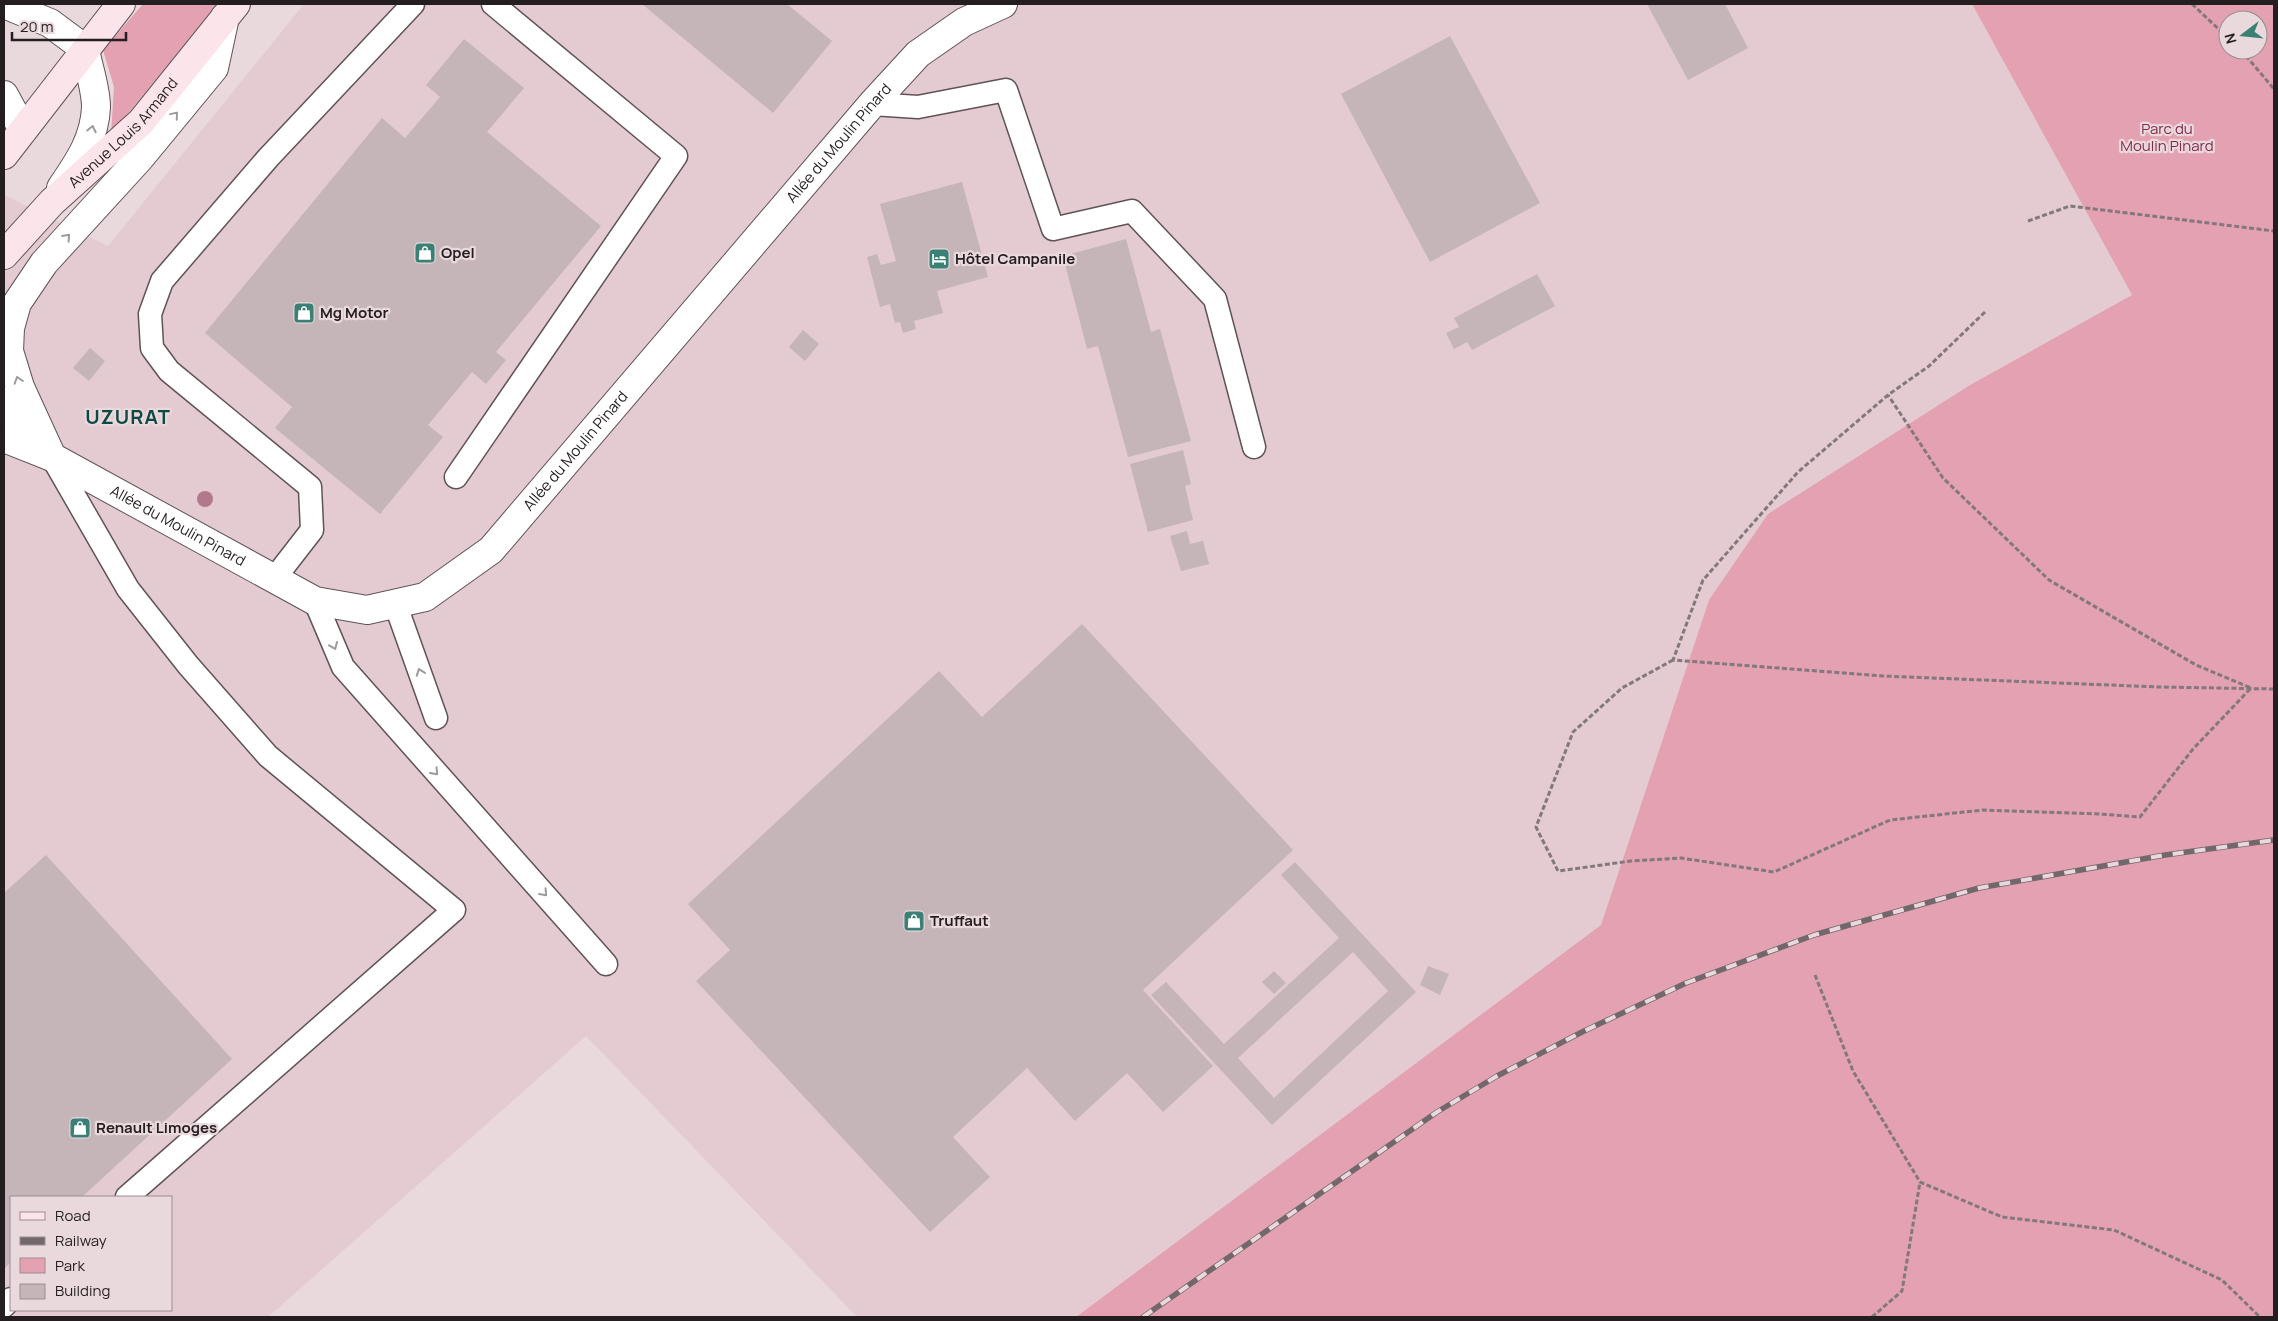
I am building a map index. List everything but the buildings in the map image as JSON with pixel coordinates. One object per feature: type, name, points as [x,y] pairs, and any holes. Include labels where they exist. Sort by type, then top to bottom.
[{"type":"main road","points":[[4,154],[122,4]]},
{"type":"main road","name":"Avenue Louis Armand","points":[[4,255],[52,202],[141,122],[231,10]]},
{"type":"street","points":[[4,4],[50,23],[85,49],[96,105],[93,130],[84,152],[52,202]]},
{"type":"street","name":"Allée du Moulin Pinard","points":[[4,438],[52,457],[315,601],[367,610],[425,597],[491,550],[872,104],[918,54],[964,22],[1003,4]]},
{"type":"street","points":[[52,457],[20,387],[9,351],[10,328],[18,304],[44,263],[139,159],[214,68],[231,10]]},
{"type":"street","points":[[4,95],[23,130]]},
{"type":"street","name":"Allée du Moulin Pinard","points":[[4,401],[52,457]]},
{"type":"lane","points":[[274,579],[312,530],[310,487],[169,371],[152,348],[150,314],[162,281],[268,158],[413,4]]},
{"type":"lane","points":[[456,477],[676,156],[493,4]]},
{"type":"lane","points":[[872,104],[918,107],[1006,90],[1053,229],[1132,212],[1215,299],[1254,447]]},
{"type":"lane","points":[[52,457],[128,589],[188,666],[268,756],[454,910],[128,1196]]},
{"type":"lane","points":[[315,601],[343,667],[606,964]]},
{"type":"lane","points":[[395,603],[436,718]]},
{"type":"path","points":[[2192,4],[2218,29]]},
{"type":"path","points":[[2249,60],[2274,89]]},
{"type":"path","points":[[2028,221],[2070,206],[2274,231]]},
{"type":"path","points":[[1672,660],[1703,580],[1798,472],[1888,394],[1929,366],[1985,312]]},
{"type":"path","points":[[1888,394],[1943,478],[2049,580],[2196,664],[2252,688]]},
{"type":"path","points":[[2252,688],[2193,749],[2140,817],[1983,810],[1890,820],[1774,872],[1681,858],[1631,861],[1558,871],[1536,826],[1573,732],[1622,688],[1672,660],[1883,676],[2159,687],[2274,688]]},
{"type":"path","points":[[1816,975],[1853,1072],[1920,1182],[2002,1218],[2114,1230],[2222,1280],[2260,1317]]},
{"type":"path","points":[[1872,1317],[1902,1291],[1920,1182]]},
{"type":"shaded area","points":[[304,4],[1972,4],[2132,295],[1970,385],[1709,600],[1601,925],[1076,1317],[857,1317],[586,1036],[268,1317],[4,1317],[4,195],[108,246]]},
{"type":"green space","points":[[143,4],[218,4],[111,134],[114,87],[103,50]]},
{"type":"green space","name":"Parc du Moulin Pinard","points":[[1972,4],[2274,4],[2274,1317],[1076,1317],[1601,925],[1709,600],[1768,514],[1970,385],[2132,295]]},
{"type":"railway","points":[[1143,1317],[1437,1112],[1497,1076],[1582,1032],[1686,983],[1814,935],[1979,888],[2165,855],[2274,840]]},
{"type":"place","name":"Opel","points":[[425,253]]},
{"type":"place","name":"Hôtel Campanile","points":[[939,259]]},
{"type":"place","name":"Mg Motor","points":[[304,313]]},
{"type":"place","name":"Truffaut","points":[[914,921]]},
{"type":"place","name":"Renault Limoges","points":[[80,1128]]},
{"type":"district","name":"UZURAT","points":[[128,417]]}]
